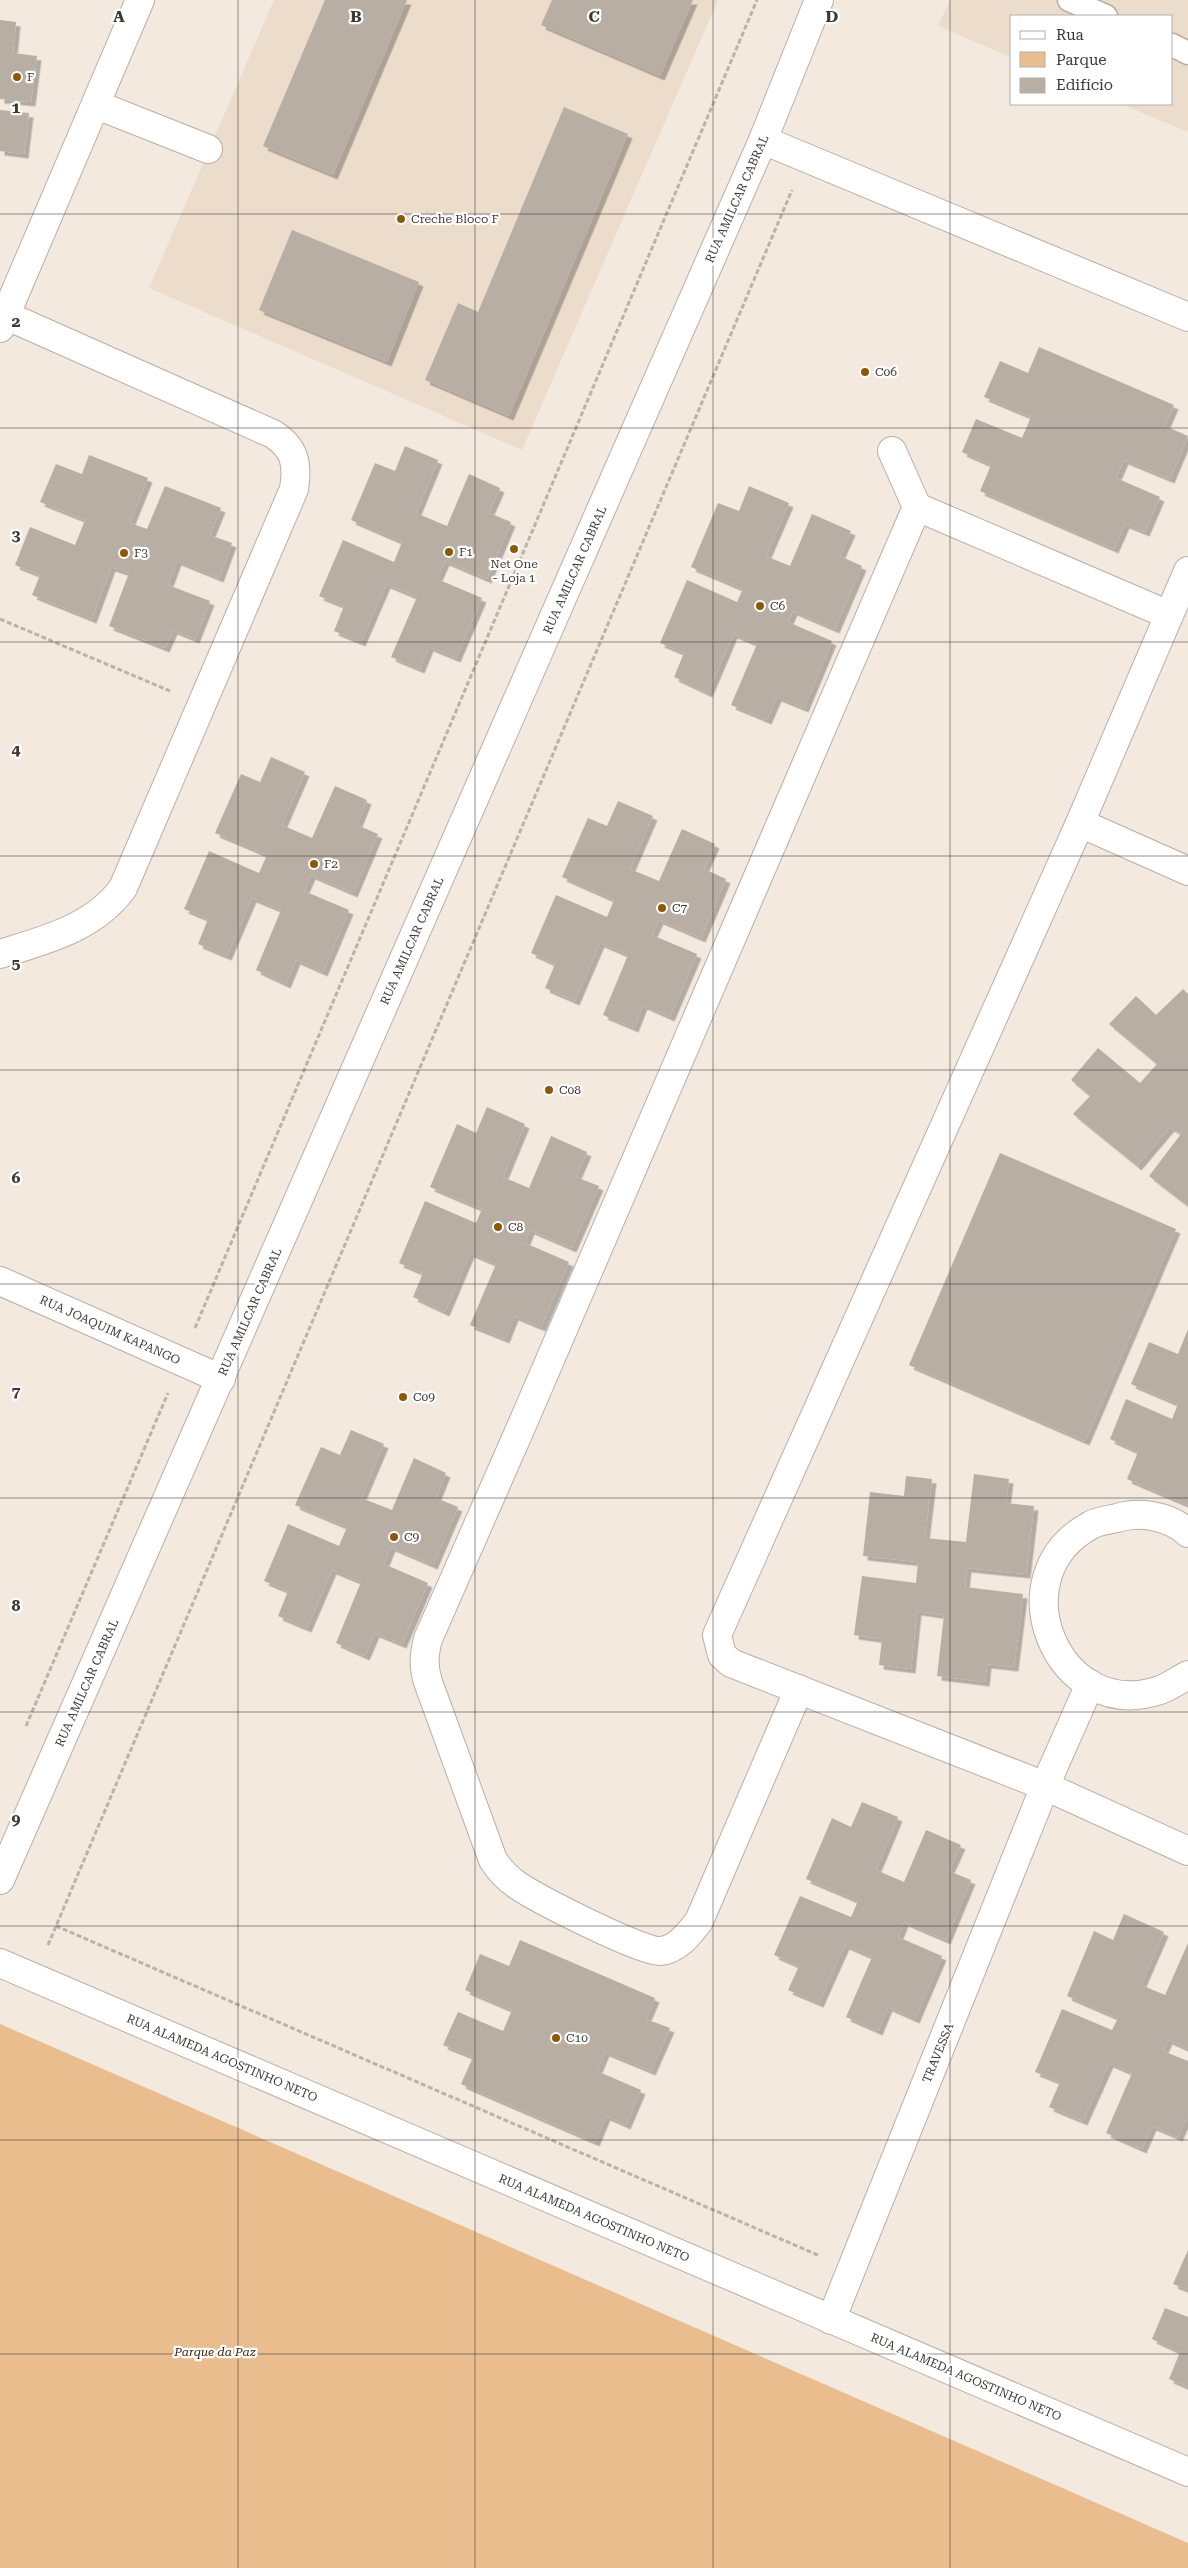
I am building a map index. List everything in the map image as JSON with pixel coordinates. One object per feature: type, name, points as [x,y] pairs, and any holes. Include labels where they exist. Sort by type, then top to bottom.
[{"type":"street","points":[[0,954],[80,926],[113,901],[122,888],[294,489],[297,471],[286,443],[274,434],[3,322],[97,105],[140,0]]},
{"type":"street","name":"RUA AMILCAR CABRAL","points":[[0,1880],[763,140],[819,0]]},
{"type":"street","points":[[97,105],[208,149]]},
{"type":"street","points":[[763,140],[1188,316]]},
{"type":"street","points":[[892,451],[917,507],[1169,615]]},
{"type":"street","points":[[799,1689],[699,1921],[684,1940],[661,1951],[640,1946],[542,1900],[503,1874],[493,1860],[428,1682],[424,1669],[424,1654],[428,1639],[917,507]]},
{"type":"street","points":[[1188,570],[1080,823],[717,1635],[722,1655],[732,1664],[1045,1786],[1188,1851]]},
{"type":"street","points":[[1080,823],[1188,871]]},
{"type":"street","name":"RUA JOAQUIM KAPANGO","points":[[0,1281],[221,1379]]},
{"type":"street","points":[[1188,1533],[1183,1528],[1162,1519],[1131,1514],[1092,1524],[1068,1542],[1051,1566],[1044,1594],[1044,1622],[1055,1650],[1075,1674],[1090,1684],[1125,1694],[1157,1691],[1188,1675]]},
{"type":"street","name":"TRAVESSA","points":[[831,2320],[1045,1786],[1090,1684]]},
{"type":"street","name":"RUA ALAMEDA AGOSTINHO NETO","points":[[0,1963],[1188,2472]]},
{"type":"lane","points":[[1069,0],[1104,15]]},
{"type":"path","points":[[23,1732],[757,0]]},
{"type":"path","points":[[35,1978],[806,157]]},
{"type":"path","points":[[0,620],[201,704]]},
{"type":"path","points":[[56,1926],[851,2270]]},
{"type":"shaded area","name":"Creche Bloco F","points":[[274,0],[718,0],[522,450],[149,288]]},
{"type":"shaded area","points":[[950,0],[1188,0],[1188,132],[1123,105],[1173,105],[1173,15],[1010,15],[1010,57],[938,26]]},
{"type":"green space","name":"Parque da Paz","points":[[0,2024],[1188,2543],[1188,2568],[0,2568]]},
{"type":"building","points":[[325,0],[407,0],[333,175],[263,146]]},
{"type":"building","points":[[552,0],[693,0],[660,76],[541,25]]},
{"type":"building","name":"F","points":[[0,20],[16,22],[13,53],[37,56],[31,102],[0,99]]},
{"type":"building","points":[[564,107],[628,134],[509,416],[425,380],[458,303],[478,312]]},
{"type":"building","name":"F","points":[[0,110],[29,113],[24,154],[0,151]]},
{"type":"building","points":[[292,230],[419,282],[387,362],[259,310]]},
{"type":"building","points":[[1039,347],[1174,405],[1165,426],[1188,436],[1170,479],[1124,460],[1116,478],[1160,497],[1145,532],[1125,524],[1114,549],[980,491],[991,465],[962,452],[976,419],[1022,438],[1031,417],[984,397],[1000,361],[1028,373]]},
{"type":"building","name":"F1","points":[[405,446],[438,460],[416,513],[447,526],[469,474],[500,488],[489,513],[511,522],[487,579],[445,561],[437,579],[482,598],[456,658],[429,647],[420,669],[391,657],[417,597],[386,584],[361,642],[334,631],[344,606],[319,596],[343,540],[394,562],[402,542],[351,520],[375,463],[395,471]]},
{"type":"building","name":"F3","points":[[89,455],[148,478],[130,523],[147,529],[165,486],[221,508],[210,535],[232,543],[219,578],[177,561],[168,585],[210,601],[195,639],[173,630],[165,648],[109,626],[129,573],[111,567],[92,619],[32,595],[40,575],[15,565],[30,527],[75,545],[85,520],[40,502],[56,464],[82,474]]},
{"type":"building","name":"C6","points":[[749,486],[789,503],[766,556],[790,566],[812,514],[851,531],[840,556],[862,566],[835,629],[793,611],[788,622],[832,641],[804,708],[777,697],[767,720],[731,705],[757,644],[733,634],[708,693],[674,677],[684,653],[660,643],[687,580],[737,602],[743,589],[691,567],[718,503],[739,511]]},
{"type":"building","name":"F2","points":[[271,757],[305,772],[282,825],[312,838],[335,786],[367,800],[357,825],[378,834],[353,893],[311,875],[304,891],[349,910],[323,972],[296,960],[286,984],[256,970],[281,910],[252,898],[227,956],[198,944],[208,919],[184,909],[209,851],[259,873],[267,855],[215,833],[241,774],[260,782]]},
{"type":"building","name":"C7","points":[[618,801],[653,816],[630,869],[659,881],[682,829],[715,844],[704,869],[726,879],[701,938],[659,920],[652,935],[697,954],[670,1017],[643,1005],[634,1028],[603,1015],[628,955],[600,943],[575,1001],[545,988],[555,964],[531,953],[556,895],[607,917],[614,900],[562,877],[588,818],[607,826]]},
{"type":"building","points":[[1183,989],[1188,994],[1188,1206],[1149,1176],[1181,1134],[1170,1127],[1137,1166],[1073,1114],[1090,1096],[1071,1080],[1098,1048],[1140,1083],[1157,1064],[1109,1024],[1136,996],[1156,1015]]},
{"type":"building","name":"C8","points":[[487,1107],[525,1124],[503,1177],[529,1188],[551,1136],[587,1152],[576,1177],[599,1186],[572,1248],[530,1230],[525,1243],[569,1262],[541,1327],[514,1316],[505,1339],[470,1325],[496,1264],[470,1253],[445,1312],[413,1297],[423,1273],[399,1263],[425,1201],[476,1223],[482,1209],[430,1187],[457,1124],[476,1133]]},
{"type":"building","points":[[1000,1153],[1176,1229],[1085,1441],[909,1365]]},
{"type":"building","points":[[1188,1329],[1188,1505],[1127,1479],[1138,1452],[1110,1439],[1126,1399],[1172,1419],[1178,1404],[1131,1384],[1149,1342],[1178,1354]]},
{"type":"building","name":"C9","points":[[351,1430],[384,1444],[361,1498],[392,1510],[414,1458],[446,1473],[436,1498],[458,1507],[433,1565],[391,1547],[384,1564],[428,1583],[402,1644],[375,1633],[365,1656],[336,1643],[361,1582],[332,1570],[307,1628],[278,1616],[288,1591],[264,1581],[288,1524],[339,1546],[347,1527],[295,1505],[321,1447],[340,1455]]},
{"type":"building","points":[[974,1474],[1009,1479],[1006,1503],[1034,1506],[1026,1574],[967,1568],[965,1587],[1023,1594],[1014,1667],[987,1664],[985,1682],[937,1676],[944,1615],[917,1611],[911,1669],[879,1665],[882,1639],[854,1635],[862,1576],[916,1583],[918,1562],[863,1556],[870,1492],[904,1496],[906,1476],[932,1479],[925,1538],[966,1542]]},
{"type":"building","points":[[862,1802],[898,1817],[876,1870],[904,1882],[926,1830],[961,1845],[949,1871],[971,1880],[946,1940],[904,1922],[898,1937],[942,1956],[915,2019],[888,2007],[878,2031],[846,2017],[872,1957],[845,1945],[819,2003],[788,1990],[799,1966],[774,1955],[800,1896],[851,1917],[858,1901],[806,1879],[832,1818],[851,1827]]},
{"type":"building","points":[[1124,1914],[1164,1932],[1141,1985],[1165,1995],[1188,1943],[1188,2049],[1168,2040],[1163,2051],[1188,2061],[1188,2115],[1178,2137],[1152,2126],[1142,2149],[1106,2133],[1132,2073],[1109,2063],[1083,2121],[1049,2107],[1060,2082],[1035,2072],[1062,2009],[1112,2030],[1118,2018],[1067,1996],[1094,1931],[1113,1940]]},
{"type":"building","name":"C10","points":[[520,1940],[655,1998],[646,2019],[670,2028],[651,2071],[605,2052],[597,2071],[641,2090],[626,2125],[606,2116],[595,2142],[461,2084],[473,2057],[443,2045],[458,2012],[503,2031],[512,2010],[465,1990],[480,1954],[509,1966]]},
{"type":"building","points":[[1188,2250],[1188,2290],[1173,2284]]},
{"type":"building","points":[[1165,2308],[1188,2317],[1188,2387],[1169,2379],[1180,2352],[1152,2339]]},
{"type":"place","name":"F","points":[[17,77]]},
{"type":"place","name":"Creche Bloco F","points":[[401,219]]},
{"type":"place","name":"C06","points":[[865,372]]},
{"type":"place","name":"Net One - Loja 1","points":[[514,549]]},
{"type":"place","name":"F1","points":[[449,552]]},
{"type":"place","name":"F3","points":[[124,553]]},
{"type":"place","name":"C6","points":[[760,606]]},
{"type":"place","name":"F2","points":[[314,864]]},
{"type":"place","name":"C7","points":[[662,908]]},
{"type":"place","name":"C08","points":[[549,1090]]},
{"type":"place","name":"C8","points":[[498,1227]]},
{"type":"place","name":"C09","points":[[403,1397]]},
{"type":"place","name":"C9","points":[[394,1537]]},
{"type":"place","name":"C10","points":[[556,2038]]}]
